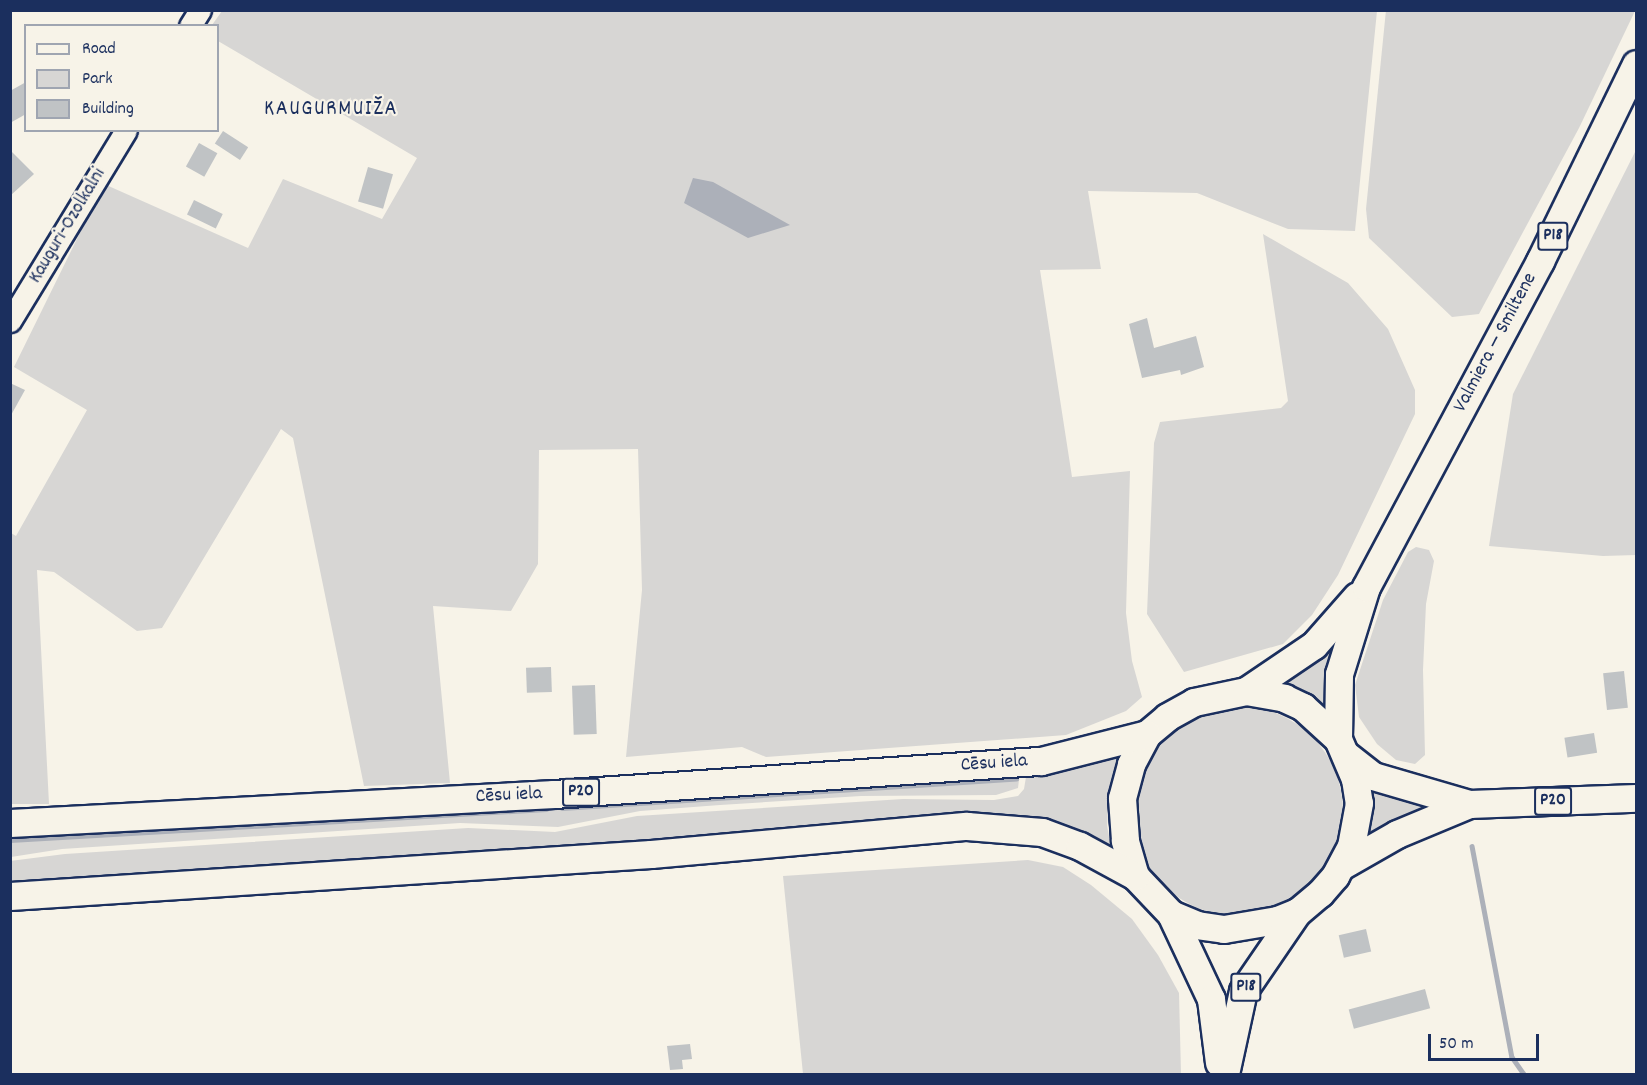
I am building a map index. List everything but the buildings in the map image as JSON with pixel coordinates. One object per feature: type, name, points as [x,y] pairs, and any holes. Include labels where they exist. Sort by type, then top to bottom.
[{"type":"main road","name":"Valmiera — Smiltene","points":[[1341,747],[1339,674],[1366,587],[1540,261],[1636,64]]},
{"type":"main road","name":"Valmiera — Smiltene","points":[[1246,691],[1314,645],[1366,587]]},
{"type":"main road","name":"P18","points":[[1220,1074],[1211,999],[1171,914],[1135,876],[1125,840],[1122,798],[1131,764],[1147,734],[1167,717],[1194,702],[1246,691],[1284,698],[1303,707],[1341,747],[1355,779],[1359,803],[1354,835],[1341,866],[1320,893],[1297,912],[1243,991],[1225,1074]]},
{"type":"main road","name":"Cēsu iela","points":[[10,823],[554,794],[1041,761],[1147,734]]},
{"type":"main road","name":"P20","points":[[1341,747],[1373,776],[1469,804],[1636,798]]},
{"type":"main road","name":"P20","points":[[1341,866],[1397,834],[1469,804]]},
{"type":"main road","points":[[10,896],[651,854],[967,826],[1042,832],[1080,846],[1135,876]]},
{"type":"main road","name":"P18","points":[[1171,914],[1197,925],[1224,929],[1258,926],[1297,912]]},
{"type":"street","points":[[191,24],[200,10]]},
{"type":"street","name":"Kauguri-Ozolkalni","points":[[10,321],[125,132]]},
{"type":"green space","points":[[1386,10],[1635,11],[1579,128],[1479,314],[1452,317],[1369,238],[1366,209]]},
{"type":"green space","points":[[222,11],[1377,11],[1355,231],[1288,229],[1197,193],[1088,191],[1101,269],[1040,270],[1072,477],[1130,471],[1126,613],[1132,661],[1142,697],[1126,711],[1066,735],[766,757],[742,747],[626,757],[642,590],[638,449],[539,450],[538,564],[511,611],[433,606],[450,783],[364,786],[293,438],[281,429],[162,628],[137,631],[54,572],[37,570],[49,804],[11,804],[11,533],[16,536],[87,410],[14,367],[104,184],[248,248],[283,179],[382,219],[417,158],[219,42],[219,24],[213,24]]},
{"type":"green space","points":[[1636,150],[1636,555],[1603,556],[1489,546],[1513,394]]},
{"type":"green space","points":[[1263,234],[1348,283],[1388,329],[1415,390],[1415,414],[1338,575],[1312,615],[1283,644],[1184,672],[1147,614],[1154,443],[1160,422],[1281,408],[1288,401]]},
{"type":"green space","points":[[1416,547],[1429,550],[1434,561],[1426,604],[1423,670],[1425,755],[1415,764],[1396,760],[1377,744],[1359,717],[1355,685],[1383,600],[1408,552]]},
{"type":"green space","points":[[1338,634],[1326,709],[1279,684]]},
{"type":"green space","points":[[1228,706],[1248,706],[1269,710],[1288,718],[1319,744],[1331,761],[1339,780],[1343,811],[1339,842],[1331,861],[1305,892],[1288,904],[1269,912],[1248,916],[1228,916],[1207,912],[1188,904],[1157,878],[1145,861],[1137,842],[1133,821],[1133,801],[1137,780],[1145,761],[1171,730],[1188,718],[1207,710]]},
{"type":"green space","points":[[1122,752],[1110,786],[1107,825],[1112,855],[1056,825],[11,884],[10,861],[65,854],[468,828],[555,832],[637,816],[903,799],[994,800],[1018,796],[1024,789],[1027,771]]},
{"type":"green space","points":[[1020,772],[1018,788],[996,795],[861,796],[640,811],[558,827],[460,823],[62,849],[11,857],[11,832]]},
{"type":"green space","points":[[1370,788],[1442,802],[1367,837],[1373,808]]},
{"type":"green space","points":[[1028,860],[1063,867],[1091,885],[1132,919],[1158,955],[1179,993],[1181,1074],[803,1074],[783,876]]},
{"type":"shaded area","points":[[693,178],[713,182],[790,225],[748,238],[684,203]]},
{"type":"waterway","points":[[562,808],[1016,779]]},
{"type":"waterway","points":[[10,840],[546,809]]},
{"type":"waterway","points":[[1472,846],[1512,1057],[1524,1074]]},
{"type":"district","name":"KAUGURMUIŽA","points":[[331,110]]}]
